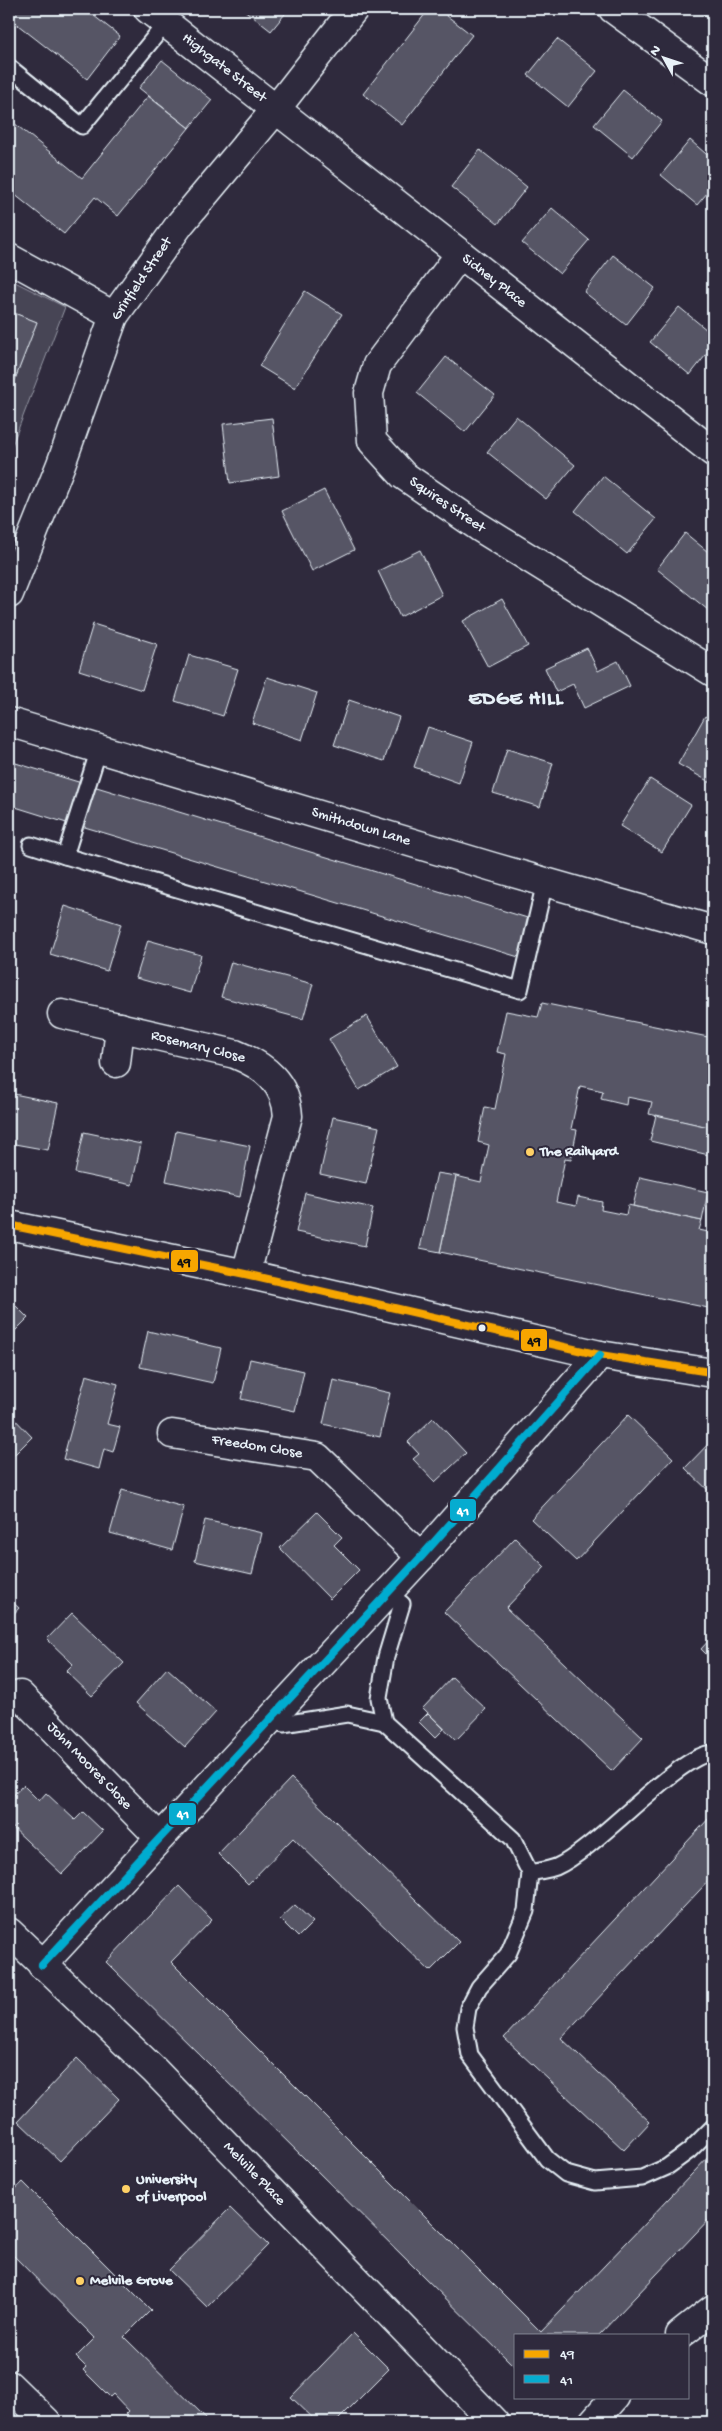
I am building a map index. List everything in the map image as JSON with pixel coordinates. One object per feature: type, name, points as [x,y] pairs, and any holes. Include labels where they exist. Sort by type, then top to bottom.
[{"type":"street","name":"Grinfield Street","points":[[9,594],[61,464],[114,316],[180,224],[276,108],[354,9]]},
{"type":"street","points":[[614,9],[712,77]]},
{"type":"street","name":"Highgate Street","points":[[157,16],[276,108]]},
{"type":"street","name":"Sidney Place","points":[[276,108],[713,452]]},
{"type":"street","name":"Squires Street","points":[[460,254],[377,365],[369,393],[372,441],[403,475],[479,526],[713,672]]},
{"type":"street","points":[[9,258],[114,316]]},
{"type":"street","name":"Smithdown Lane","points":[[9,722],[545,882],[711,921]]},
{"type":"street","name":"Rosemary Close","points":[[62,1014],[235,1054],[256,1062],[276,1082],[287,1098],[288,1116],[246,1274]]},
{"type":"street","points":[[116,1063],[120,1027]]},
{"type":"street","points":[[9,1225],[246,1274],[600,1355],[713,1373]]},
{"type":"street","points":[[42,1965],[159,1837],[422,1557],[600,1355]]},
{"type":"street","name":"Freedom Close","points":[[172,1434],[317,1457],[422,1557]]},
{"type":"street","name":"John Moores Close","points":[[20,1695],[159,1837]]},
{"type":"street","name":"Melville Place","points":[[9,1932],[154,2070],[494,2422]]},
{"type":"street","points":[[681,2334],[713,2309]]},
{"type":"street","points":[[9,2385],[46,2422]]},
{"type":"street","points":[[593,2422],[614,2398]]},
{"type":"lane","points":[[9,67],[82,126],[157,16]]},
{"type":"lane","points":[[65,856],[99,749]]},
{"type":"lane","points":[[31,845],[520,990],[545,882]]},
{"type":"lane","points":[[384,1722],[379,1698],[386,1657],[402,1604],[388,1593]]},
{"type":"lane","points":[[272,1716],[284,1724],[347,1714],[384,1722],[513,1840],[530,1873],[526,1911],[508,1954],[479,1987],[468,2008],[465,2027],[470,2055],[547,2159],[566,2174],[595,2182],[642,2178],[667,2167],[689,2151],[713,2127]]},
{"type":"lane","points":[[530,1873],[557,1866],[610,1828],[681,1767],[707,1753],[713,1752]]},
{"type":"shaded area","points":[[9,279],[65,307],[9,453],[9,395],[37,322],[9,311]]},
{"type":"building","points":[[9,9],[85,9],[120,36],[87,79],[9,18]]},
{"type":"building","points":[[243,9],[289,9],[271,31]]},
{"type":"building","points":[[429,9],[438,9],[472,35],[402,125],[363,94]]},
{"type":"building","points":[[697,9],[713,9],[713,22]]},
{"type":"building","points":[[557,39],[597,71],[568,107],[528,75]]},
{"type":"building","points":[[162,60],[212,100],[189,128],[139,88]]},
{"type":"building","points":[[623,90],[662,121],[633,157],[594,125]]},
{"type":"building","points":[[148,96],[189,128],[118,216],[95,197],[64,234],[9,190],[9,131],[14,123],[82,178]]},
{"type":"building","points":[[690,140],[713,160],[713,186],[697,205],[661,175]]},
{"type":"building","points":[[480,150],[527,187],[498,224],[451,187]]},
{"type":"building","points":[[552,208],[589,240],[560,274],[522,243]]},
{"type":"building","points":[[613,255],[655,288],[626,325],[584,292]]},
{"type":"building","points":[[305,291],[342,314],[295,388],[259,366]]},
{"type":"building","points":[[679,307],[713,335],[713,346],[690,375],[650,342]]},
{"type":"building","points":[[9,311],[37,322],[9,395]]},
{"type":"building","points":[[446,357],[495,395],[465,432],[417,393]]},
{"type":"building","points":[[516,416],[575,465],[546,499],[487,452]]},
{"type":"building","points":[[272,418],[279,476],[230,483],[223,424]]},
{"type":"building","points":[[603,476],[656,519],[627,554],[575,511]]},
{"type":"building","points":[[324,490],[354,550],[312,571],[282,511]]},
{"type":"building","points":[[685,533],[713,556],[713,603],[708,610],[657,569]]},
{"type":"building","points":[[420,550],[442,595],[400,617],[378,571]]},
{"type":"building","points":[[502,599],[528,646],[488,667],[463,621]]},
{"type":"building","points":[[93,624],[157,644],[142,690],[79,670]]},
{"type":"building","points":[[587,648],[598,671],[618,661],[630,686],[584,708],[573,684],[556,692],[545,668]]},
{"type":"building","points":[[189,655],[238,669],[223,716],[175,701]]},
{"type":"building","points":[[267,677],[317,693],[302,740],[252,723]]},
{"type":"building","points":[[349,700],[399,717],[384,761],[334,745]]},
{"type":"building","points":[[705,716],[713,720],[713,784],[678,764]]},
{"type":"building","points":[[428,727],[473,742],[459,783],[414,767]]},
{"type":"building","points":[[507,749],[553,763],[540,807],[493,793]]},
{"type":"building","points":[[9,761],[85,784],[73,825],[9,805]]},
{"type":"building","points":[[650,779],[691,805],[662,852],[620,826]]},
{"type":"building","points":[[90,785],[534,920],[522,958],[78,825]]},
{"type":"building","points":[[65,906],[121,924],[107,971],[50,954]]},
{"type":"building","points":[[148,940],[201,955],[190,993],[136,978]]},
{"type":"building","points":[[231,962],[313,984],[303,1019],[221,997]]},
{"type":"building","name":"The Railyard","points":[[542,1003],[713,1038],[713,1128],[649,1114],[652,1102],[627,1097],[626,1105],[601,1099],[603,1091],[580,1086],[571,1129],[577,1130],[571,1160],[565,1159],[556,1202],[576,1206],[578,1197],[602,1202],[601,1210],[626,1215],[628,1205],[702,1221],[699,1230],[713,1233],[713,1309],[440,1252],[456,1176],[481,1182],[489,1145],[478,1142],[485,1107],[495,1109],[506,1054],[497,1052],[506,1011],[538,1017]]},
{"type":"building","points":[[367,1016],[397,1067],[359,1090],[329,1039]]},
{"type":"building","points":[[9,1093],[58,1103],[48,1150],[9,1143]]},
{"type":"building","points":[[656,1115],[713,1128],[713,1156],[650,1141]]},
{"type":"building","points":[[333,1117],[379,1127],[366,1184],[320,1174]]},
{"type":"building","points":[[176,1131],[250,1146],[240,1197],[166,1181]]},
{"type":"building","points":[[84,1132],[141,1144],[132,1185],[75,1173]]},
{"type":"building","points":[[437,1173],[456,1176],[440,1252],[420,1248]]},
{"type":"building","points":[[640,1177],[708,1192],[702,1221],[633,1206]]},
{"type":"building","points":[[305,1193],[373,1208],[365,1246],[296,1232]]},
{"type":"building","points":[[9,1299],[28,1318],[9,1337]]},
{"type":"building","points":[[148,1331],[221,1348],[213,1383],[140,1367]]},
{"type":"building","points":[[250,1359],[304,1371],[295,1411],[241,1399]]},
{"type":"building","points":[[86,1375],[118,1384],[107,1424],[120,1427],[113,1452],[104,1449],[99,1469],[63,1459]]},
{"type":"building","points":[[333,1380],[390,1393],[380,1437],[323,1424]]},
{"type":"building","points":[[9,1413],[32,1437],[9,1460]]},
{"type":"building","points":[[628,1415],[673,1458],[576,1561],[531,1519]]},
{"type":"building","points":[[433,1418],[466,1453],[435,1482],[413,1459],[419,1454],[408,1442]]},
{"type":"building","points":[[713,1439],[713,1495],[685,1468]]},
{"type":"building","points":[[122,1490],[184,1507],[172,1550],[110,1533]]},
{"type":"building","points":[[317,1512],[342,1537],[334,1545],[359,1570],[330,1599],[280,1548]]},
{"type":"building","points":[[205,1520],[262,1533],[252,1574],[195,1561]]},
{"type":"building","points":[[515,1538],[545,1567],[506,1608],[643,1738],[612,1771],[444,1612]]},
{"type":"building","points":[[9,1599],[19,1608],[9,1619]]},
{"type":"building","points":[[72,1613],[124,1663],[92,1696],[66,1671],[73,1664],[47,1639]]},
{"type":"building","points":[[713,1636],[713,1661],[701,1649]]},
{"type":"building","points":[[167,1668],[216,1712],[185,1747],[136,1703]]},
{"type":"building","points":[[452,1677],[486,1709],[456,1740],[423,1708]]},
{"type":"building","points":[[428,1713],[444,1729],[435,1738],[419,1722]]},
{"type":"building","points":[[291,1778],[459,1942],[430,1971],[293,1838],[248,1884],[218,1854]]},
{"type":"building","points":[[23,1785],[39,1801],[46,1793],[75,1820],[83,1812],[103,1831],[62,1874],[9,1824],[9,1800]]},
{"type":"building","points":[[713,1814],[713,1876],[561,2038],[650,2122],[624,2150],[504,2038]]},
{"type":"building","points":[[179,1886],[212,1920],[171,1962],[541,2332],[713,2152],[713,2215],[600,2334],[514,2334],[514,2366],[106,1962]]},
{"type":"building","points":[[295,1905],[313,1922],[298,1937],[280,1919]]},
{"type":"building","points":[[77,2058],[119,2099],[60,2161],[18,2121]]},
{"type":"building","name":"Melvile Grove","points":[[23,2182],[151,2310],[124,2337],[210,2422],[135,2422],[126,2414],[129,2411],[113,2394],[110,2397],[83,2370],[86,2367],[76,2357],[95,2338],[9,2251],[9,2195]]},
{"type":"building","points":[[230,2208],[268,2245],[207,2307],[169,2270]]},
{"type":"building","points":[[353,2333],[389,2369],[336,2422],[317,2422],[291,2397]]},
{"type":"transit line","name":"49","points":[[9,1225],[246,1274],[600,1355],[710,1372]]},
{"type":"transit line","name":"41","points":[[42,1965],[421,1557],[600,1355]]},
{"type":"place","name":"The Railyard","points":[[530,1152]]},
{"type":"place","name":"University of Liverpool","points":[[126,2189]]},
{"type":"place","name":"Melvile Grove","points":[[80,2281]]},
{"type":"district","name":"EDGE HILL","points":[[516,700]]}]
